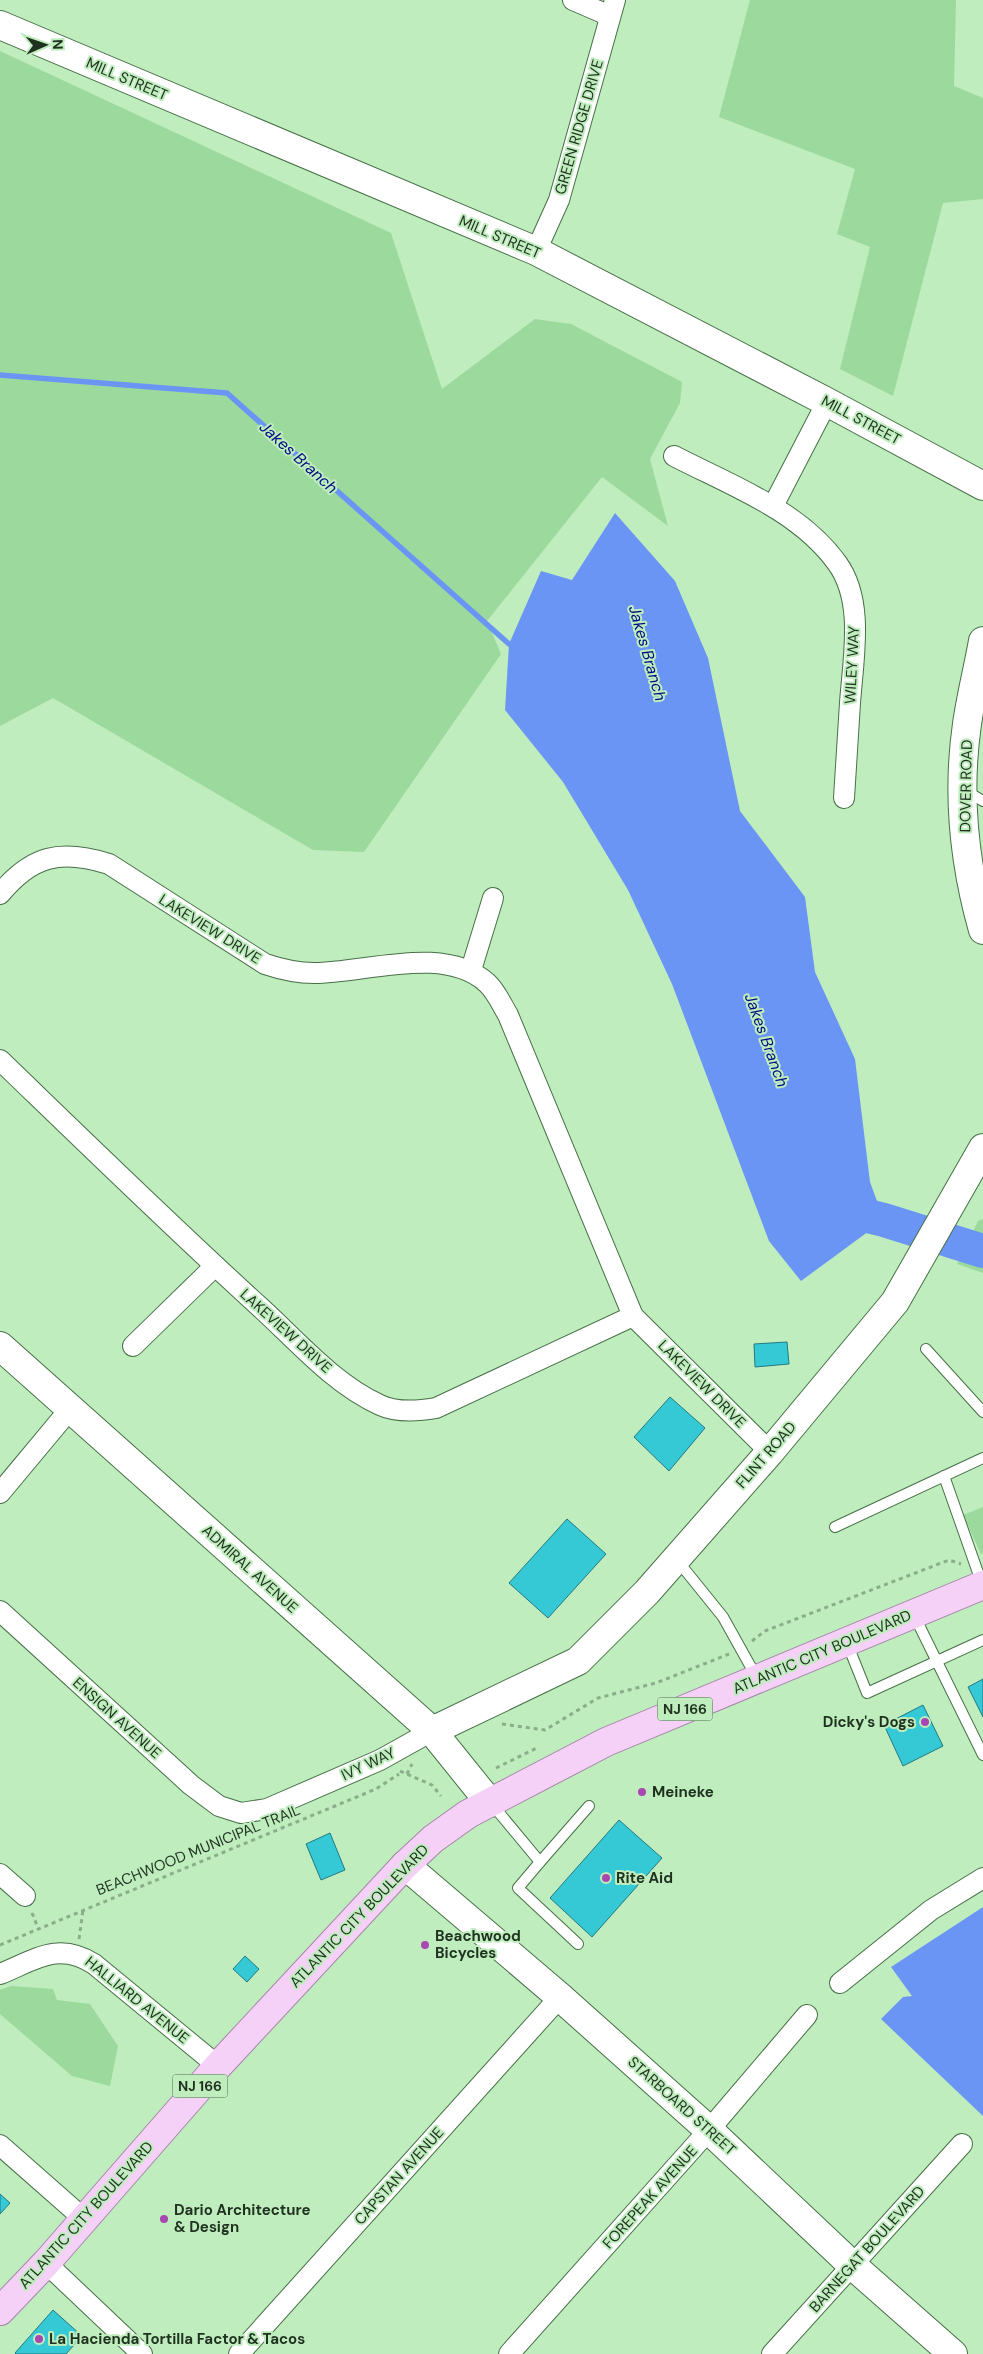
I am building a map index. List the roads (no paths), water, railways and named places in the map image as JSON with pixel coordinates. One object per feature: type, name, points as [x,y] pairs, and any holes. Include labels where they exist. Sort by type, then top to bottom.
[{"type":"main road","name":"ATLANTIC CITY BOULEVARD","points":[[0,2311],[46,2263],[218,2066],[405,1865],[433,1839],[468,1814],[606,1742],[983,1585]]},
{"type":"street","points":[[573,0],[613,8]]},
{"type":"street","name":"GREEN RIDGE DRIVE","points":[[536,251],[559,200],[613,8]]},
{"type":"street","name":"MILL STREET","points":[[0,25],[536,251],[827,402],[983,486]]},
{"type":"street","points":[[772,506],[827,402]]},
{"type":"street","name":"WILEY WAY","points":[[674,456],[772,506],[820,543],[838,564],[851,594],[856,628],[844,798]]},
{"type":"street","name":"DOVER ROAD","points":[[983,641],[967,725],[973,795],[965,847],[983,930]]},
{"type":"street","name":"LAKEVIEW DRIVE","points":[[0,894],[12,880],[31,864],[48,858],[85,857],[108,864],[265,964],[278,968],[312,973],[348,971],[412,962],[456,966],[470,970],[489,984],[508,1015],[633,1316],[770,1452]]},
{"type":"street","points":[[470,970],[493,898]]},
{"type":"street","name":"LAKEVIEW DRIVE","points":[[0,1060],[215,1266],[339,1379],[362,1396],[383,1407],[416,1411],[436,1408],[633,1316]]},
{"type":"street","name":"FLINT ROAD","points":[[490,1704],[578,1661],[607,1635],[676,1559],[770,1452],[895,1302],[983,1148]]},
{"type":"street","points":[[133,1346],[215,1266]]},
{"type":"street","name":"ADMIRAL AVENUE","points":[[0,1346],[432,1731],[490,1803]]},
{"type":"street","points":[[0,1493],[70,1409]]},
{"type":"street","name":"ENSIGN AVENUE","points":[[0,1611],[191,1785],[218,1806],[241,1813]]},
{"type":"street","name":"IVY WAY","points":[[241,1813],[266,1809],[380,1760],[432,1731],[490,1704]]},
{"type":"street","name":"STARBOARD STREET","points":[[405,1865],[560,1997],[709,2130],[852,2265],[953,2354]]},
{"type":"street","points":[[0,1874],[25,1896]]},
{"type":"street","points":[[840,1983],[931,1910],[983,1878]]},
{"type":"street","name":"HALLIARD AVENUE","points":[[0,1974],[49,1954],[68,1952],[76,1954],[94,1964],[218,2066]]},
{"type":"street","name":"CAPSTAN AVENUE","points":[[239,2354],[560,1997]]},
{"type":"street","name":"FOREPEAK AVENUE","points":[[510,2354],[709,2130],[808,2015]]},
{"type":"street","points":[[0,2144],[84,2219]]},
{"type":"street","name":"BARNEGAT BOULEVARD","points":[[772,2354],[962,2144]]},
{"type":"street","points":[[46,2263],[142,2354]]},
{"type":"lane","points":[[926,1349],[983,1412]]},
{"type":"lane","points":[[835,1527],[983,1458]]},
{"type":"lane","points":[[944,1476],[983,1585]]},
{"type":"lane","points":[[676,1559],[723,1617],[758,1679]]},
{"type":"lane","points":[[914,1614],[983,1755]]},
{"type":"lane","points":[[846,1642],[868,1693],[983,1640]]},
{"type":"lane","points":[[490,1803],[540,1862]]},
{"type":"lane","points":[[578,1944],[518,1888],[589,1806]]},
{"type":"water","points":[[615,513],[675,581],[708,658],[740,811],[805,897],[815,972],[855,1059],[870,1182],[884,1220],[801,1281],[769,1241],[672,984],[628,890],[563,782],[505,710],[509,644],[541,571],[572,580]]},
{"type":"water","points":[[983,1907],[983,2116],[881,2019],[903,1997],[912,1996],[891,1967]]},
{"type":"waterway","name":"Jakes Branch","points":[[0,375],[227,393],[509,644]]},
{"type":"waterway","name":"Jakes Branch","points":[[840,1209],[884,1220],[983,1251]]},
{"type":"place","name":"Dicky's Dogs","points":[[925,1722]]},
{"type":"place","name":"Meineke","points":[[642,1792]]},
{"type":"place","name":"Rite Aid","points":[[606,1878]]},
{"type":"place","name":"Beachwood Bicycles","points":[[425,1945]]},
{"type":"place","name":"Dario Architecture & Design","points":[[164,2219]]},
{"type":"place","name":"La Hacienda Tortilla Factor & Tacos","points":[[39,2339]]}]
